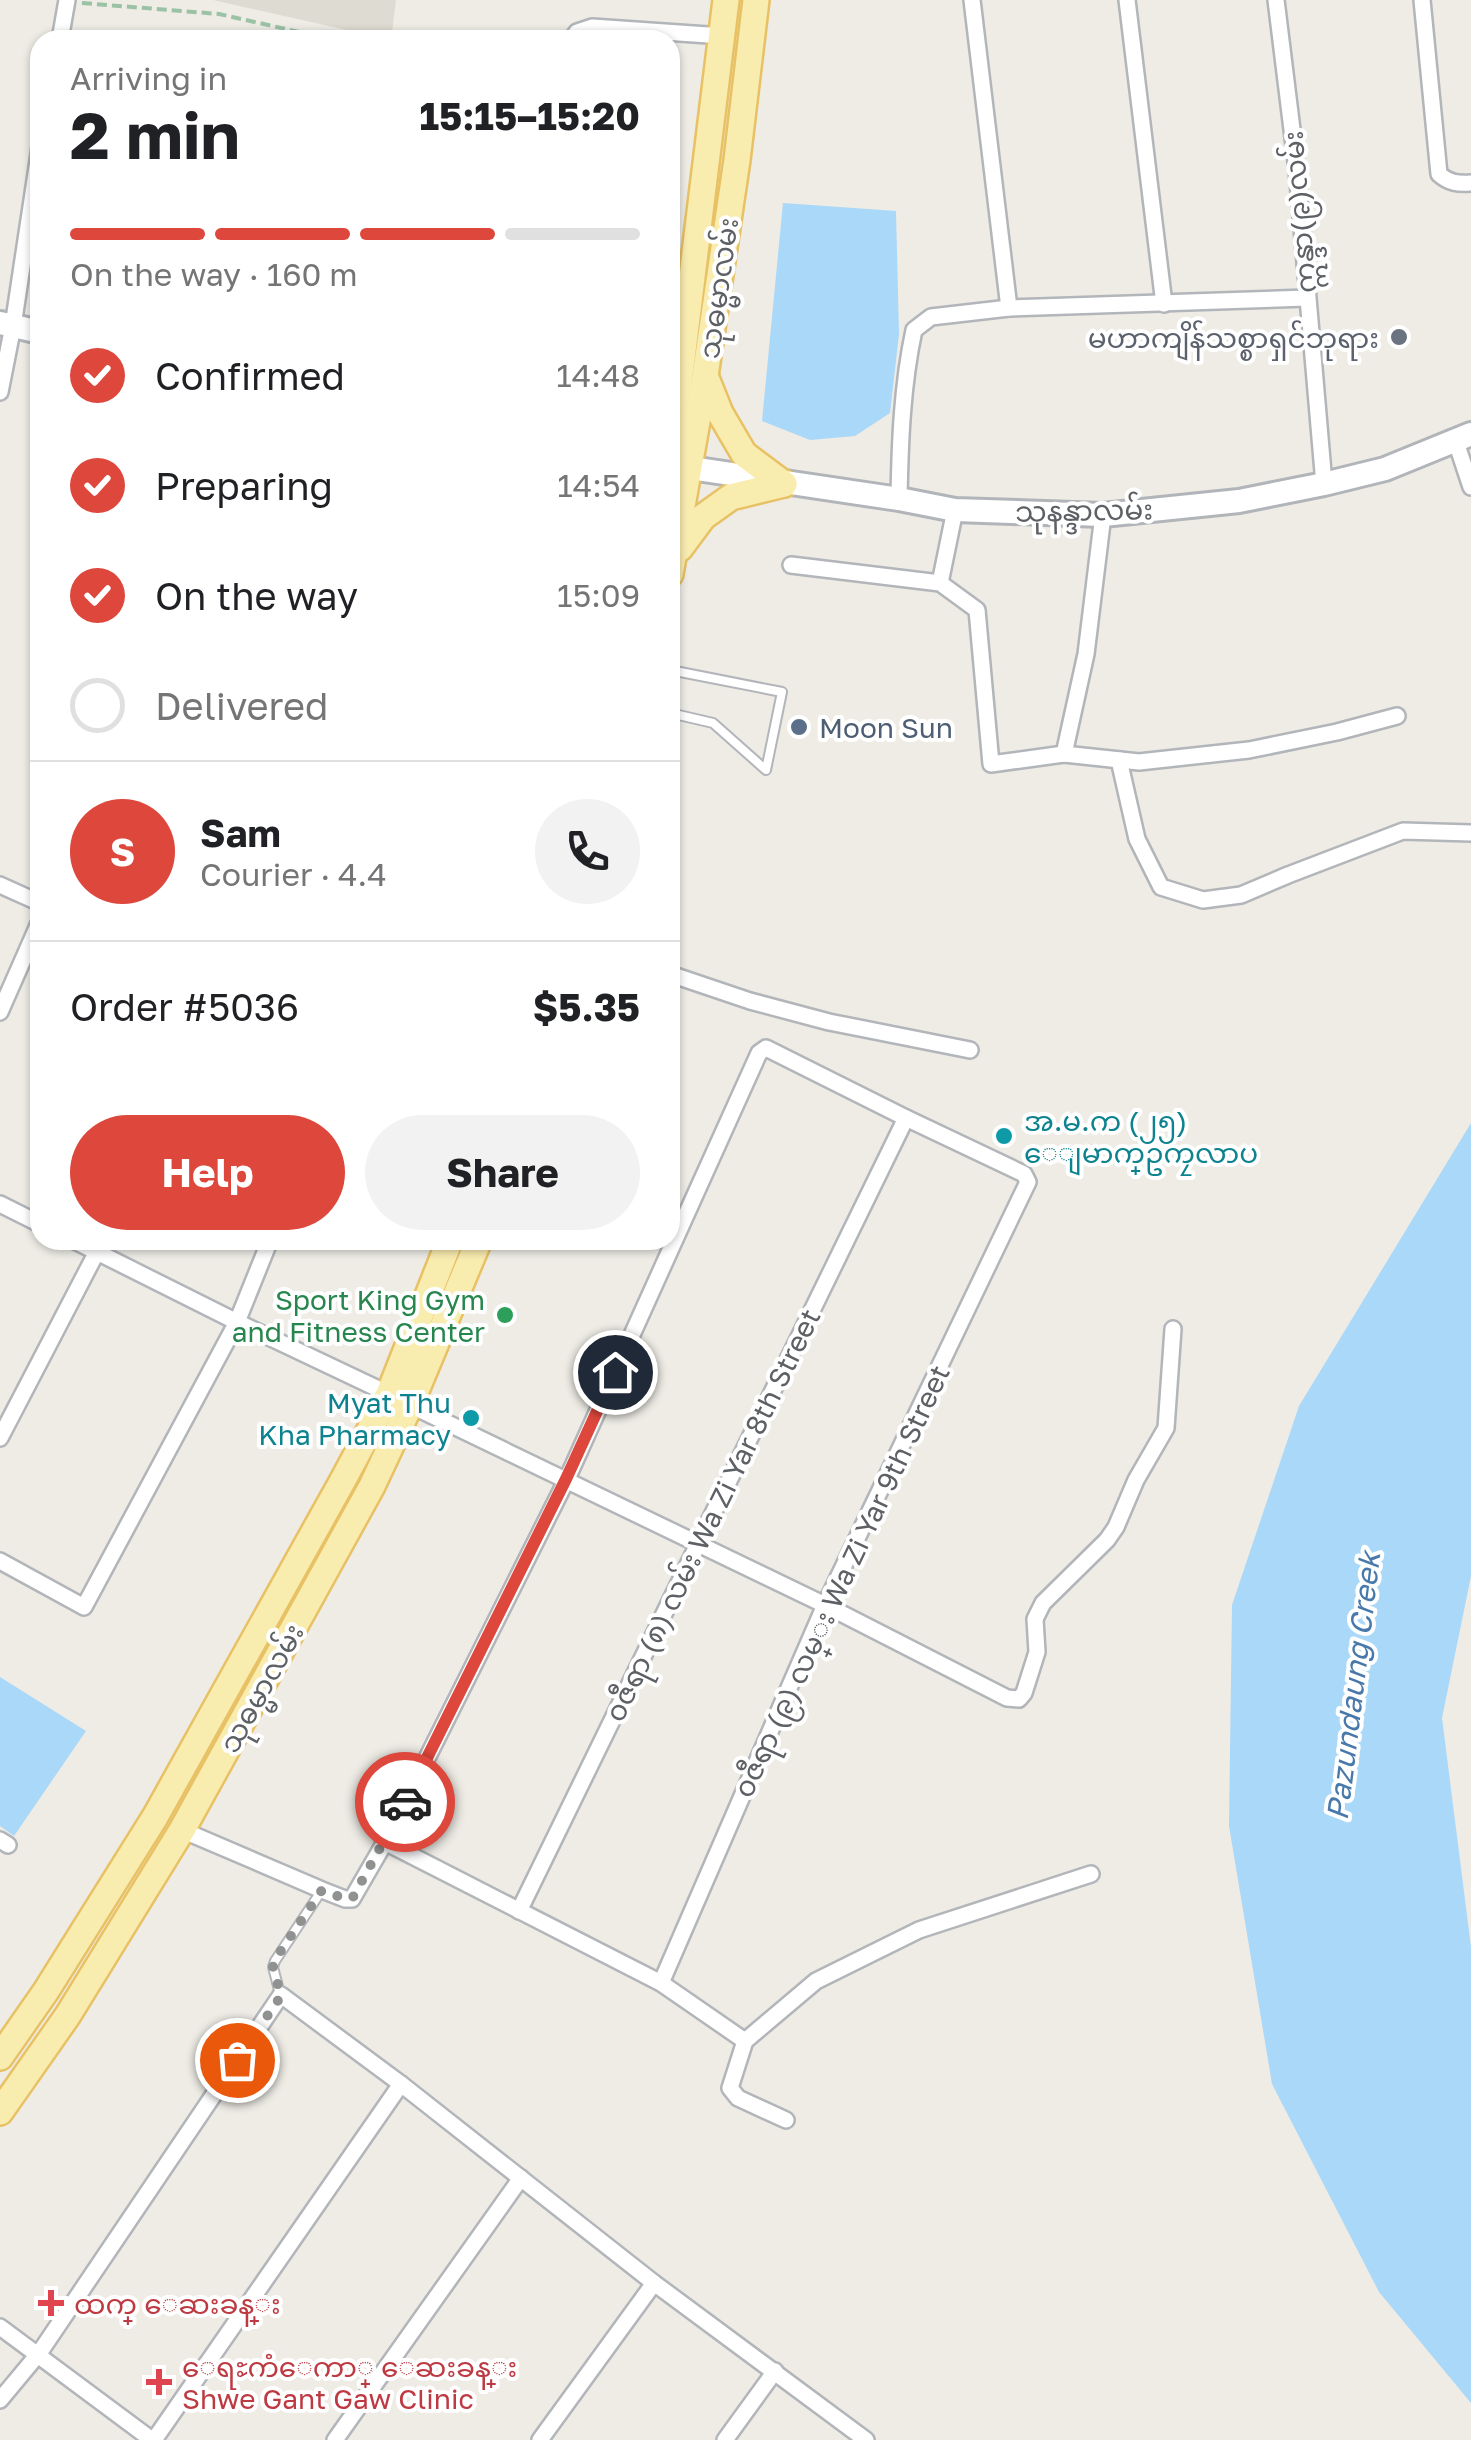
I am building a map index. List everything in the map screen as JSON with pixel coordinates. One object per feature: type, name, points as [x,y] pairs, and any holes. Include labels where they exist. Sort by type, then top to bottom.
[{"type":"main road","name":"သုဓမ္မာလမ်း","points":[[680,467],[693,372],[726,0]]},
{"type":"main road","name":"သုဓမ္မာလမ်း","points":[[680,410],[693,372],[737,160],[756,0]]},
{"type":"main road","points":[[680,385],[693,372],[744,454],[784,484]]},
{"type":"main road","name":"သုနန္ဒာလမ်း","points":[[680,467],[955,510],[1104,515],[1239,501],[1324,484],[1385,469],[1464,438]]},
{"type":"main road","points":[[680,552],[702,516],[731,497],[784,484]]},
{"type":"main road","name":"သုဓမ္မာလမ်း","points":[[0,2112],[68,2015],[182,1830],[362,1503],[400,1400],[447,1250]]},
{"type":"main road","name":"သုဓမ္မာလမ်း","points":[[0,2057],[46,1991],[154,1817],[400,1400],[474,1250]]},
{"type":"street","points":[[972,0],[1009,308]]},
{"type":"street","points":[[1128,0],[1164,304]]},
{"type":"street","name":"ဣန္ဒာ(၉)လမ်း","points":[[1276,0],[1297,170],[1324,484]]},
{"type":"street","points":[[1422,0],[1439,174],[1447,181],[1471,183]]},
{"type":"street","points":[[62,30],[67,1]]},
{"type":"street","points":[[582,30],[592,27],[636,30]]},
{"type":"street","points":[[680,33],[723,36]]},
{"type":"street","points":[[0,392],[6,325],[30,199]]},
{"type":"street","points":[[899,499],[907,359],[914,330],[931,316],[1009,308],[1307,298]]},
{"type":"street","points":[[1464,438],[1471,487]]},
{"type":"street","points":[[940,583],[955,510]]},
{"type":"street","points":[[1064,754],[1086,654],[1104,515]]},
{"type":"street","points":[[791,564],[940,583],[978,610],[991,764],[1064,754],[1139,762],[1248,750],[1397,716]]},
{"type":"street","points":[[1120,760],[1137,839],[1162,887],[1203,900],[1242,895],[1403,831],[1471,832]]},
{"type":"street","points":[[0,885],[30,898]]},
{"type":"street","points":[[0,1012],[30,944]]},
{"type":"street","points":[[680,978],[750,1002],[828,1022],[970,1050]]},
{"type":"street","points":[[680,1227],[759,1053],[766,1048],[906,1118]]},
{"type":"street","name":"၀ဇီရာ (၉) လမ္း Wa Zi Yar 9th Street","points":[[661,1983],[825,1605],[1028,1182],[1024,1174],[906,1118]]},
{"type":"street","name":"၀ဇီရာ (၈) လမ်း Wa Zi Yar 8th Street","points":[[519,1911],[906,1118]]},
{"type":"street","points":[[0,1204],[30,1219]]},
{"type":"street","points":[[0,1438],[98,1250]]},
{"type":"street","points":[[107,1250],[238,1322],[825,1605],[1007,1698],[1019,1699],[1037,1652],[1035,1619],[1042,1603],[1107,1540],[1166,1428],[1172,1330]]},
{"type":"street","points":[[0,1561],[84,1607],[238,1322],[266,1250]]},
{"type":"street","points":[[182,1830],[352,1899],[385,1842],[566,1479],[670,1250]]},
{"type":"street","points":[[385,1842],[661,1983],[745,2042]]},
{"type":"street","points":[[786,2120],[738,2098],[730,2088],[745,2042],[816,1981],[919,1930],[1091,1874]]},
{"type":"street","points":[[0,2400],[38,2355],[281,1996],[401,2084],[654,2283],[866,2440]]},
{"type":"street","points":[[0,2327],[153,2440],[401,2084]]},
{"type":"street","points":[[335,2440],[521,2178]]},
{"type":"street","points":[[540,2440],[654,2283]]},
{"type":"street","points":[[726,2440],[775,2371]]},
{"type":"lane","points":[[680,672],[782,692],[766,770],[713,722],[680,714]]},
{"type":"lane","points":[[281,1996],[274,1961],[322,1890]]},
{"type":"path","points":[[67,1],[219,14],[290,30]]},
{"type":"shaded area","points":[[213,0],[396,0],[392,30],[346,30]]},
{"type":"water","points":[[783,203],[896,211],[899,334],[890,413],[855,436],[810,440],[762,421]]},
{"type":"water","name":"Pazundaung Creek","points":[[1471,1123],[1471,1576],[1442,1718],[1471,1947],[1471,2403],[1379,2292],[1272,2084],[1229,1826],[1232,1605],[1299,1406]]},
{"type":"water","points":[[0,1677],[86,1731],[14,1836],[0,1826]]},
{"type":"way so far","points":[[237,2060],[281,1996],[274,1961],[322,1890],[352,1899],[405,1802]]},
{"type":"place","name":"မဟာကျိန်သစ္စာရှင်ဘုရား","points":[[1399,337]]},
{"type":"place","name":"Moon Sun","points":[[799,727]]},
{"type":"place","name":"အ.မ.က (၂၅) ေျမာက္ဥကၠလာပ","points":[[1004,1136]]},
{"type":"place","name":"Sport King Gym and Fitness Center","points":[[505,1315]]},
{"type":"place","name":"Myat Thu Kha Pharmacy","points":[[471,1418]]},
{"type":"place","name":"ထက္ ေဆးခန္း","points":[[51,2303]]},
{"type":"place","name":"ေရႊကံေကာ္ ေဆးခန္း Shwe Gant Gaw Clinic","points":[[159,2382]]},
{"type":"route","points":[[405,1802],[615,1372]]}]
